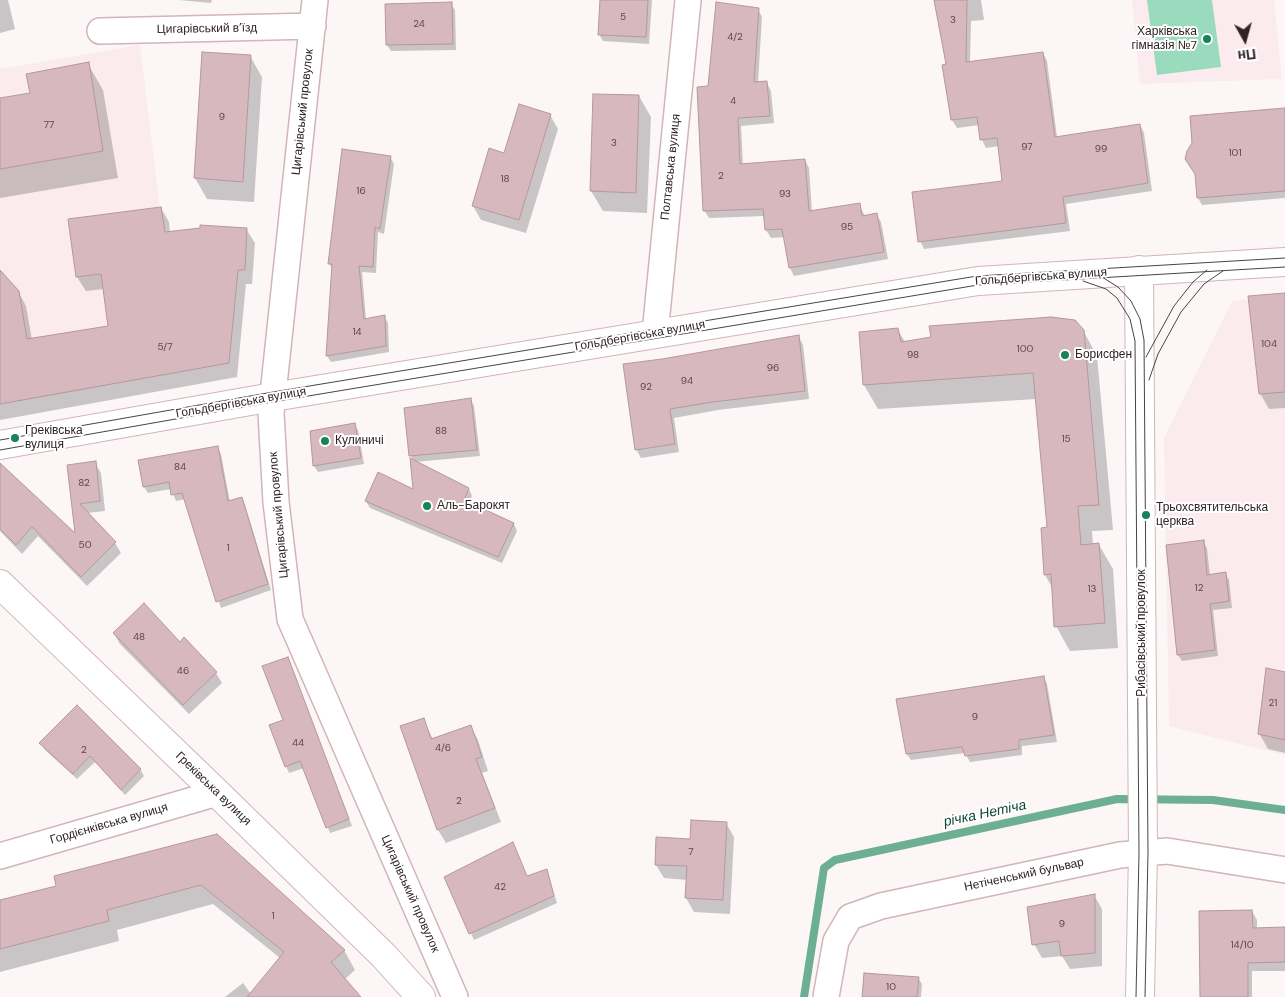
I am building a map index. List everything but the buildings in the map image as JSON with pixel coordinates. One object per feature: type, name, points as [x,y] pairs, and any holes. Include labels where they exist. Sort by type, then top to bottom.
[{"type":"main road","name":"Гольдбергівська вулиця","points":[[0,445],[272,397],[978,281],[1285,262]]},
{"type":"main road","name":"Рибасівський провулок","points":[[1139,270],[1144,853],[1140,997]]},
{"type":"main road","name":"Греківська вулиця","points":[[0,584],[217,792],[384,956],[421,997]]},
{"type":"street","name":"Цигарівський провулок","points":[[316,0],[272,397],[276,502],[290,619],[454,997]]},
{"type":"street","name":"Полтавська вулиця","points":[[655,334],[688,0]]},
{"type":"street","name":"Цигарівський в’їзд","points":[[100,31],[313,26]]},
{"type":"street","name":"Гордієнківська вулиця","points":[[0,856],[217,792]]},
{"type":"street","name":"Нетіченський бульвар","points":[[826,997],[836,941],[850,917],[881,906],[1120,855],[1167,851],[1285,870]]},
{"type":"shaded area","name":"Харківська гімназія №7","points":[[1132,0],[1274,0],[1282,79],[1140,84]]},
{"type":"shaded area","points":[[140,45],[173,317],[98,331],[104,386],[0,404],[0,69]]},
{"type":"shaded area","points":[[1285,295],[1285,755],[1169,726],[1164,438],[1232,301]]},
{"type":"green space","points":[[1147,0],[1212,0],[1221,67],[1157,75]]},
{"type":"waterway","name":"річка Нетіча","points":[[804,997],[824,868],[835,860],[1117,799],[1213,800],[1285,810]]},
{"type":"tram line","points":[[0,440],[273,392],[977,276],[1285,258]]},
{"type":"tram line","points":[[0,450],[272,402],[978,285],[1285,267]]},
{"type":"tram line","points":[[1146,357],[1174,306],[1193,282],[1207,270]]},
{"type":"tram line","points":[[1149,380],[1158,354],[1181,312],[1204,284],[1223,271]]},
{"type":"tram line","points":[[1102,277],[1118,287],[1131,301],[1140,319],[1144,340],[1148,853],[1145,997]]},
{"type":"tram line","points":[[1083,281],[1106,289],[1117,298],[1130,319],[1135,341],[1139,853],[1136,997]]},
{"type":"place","name":"Харківська гімназія №7","points":[[1207,39]]},
{"type":"place","name":"Борисфен","points":[[1065,355]]},
{"type":"place","name":"Греківська вулиця","points":[[15,438]]},
{"type":"place","name":"Кулиничі","points":[[325,441]]},
{"type":"place","name":"Аль-Барокят","points":[[427,506]]},
{"type":"place","name":"Трьохсвятительська церква","points":[[1146,515]]}]
